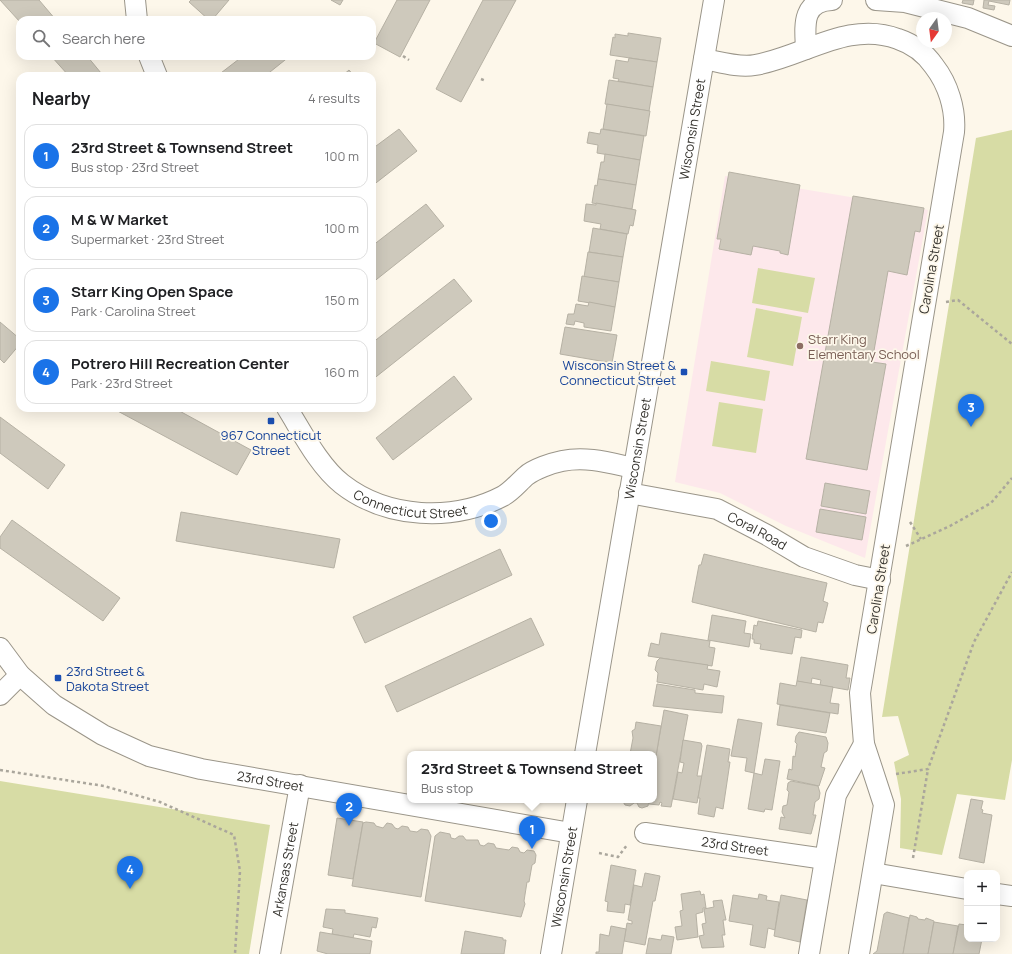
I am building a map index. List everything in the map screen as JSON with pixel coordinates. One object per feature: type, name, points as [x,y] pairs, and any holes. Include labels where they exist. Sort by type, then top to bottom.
[{"type":"street","points":[[135,0],[137,16]]},
{"type":"street","name":"Wisconsin Street","points":[[586,751],[714,0]]},
{"type":"street","points":[[806,49],[805,18],[813,6],[832,0]]},
{"type":"street","points":[[876,0],[904,2],[968,18],[1012,36]]},
{"type":"street","name":"Carolina Street","points":[[704,59],[753,66],[827,41],[860,34],[877,33],[908,42],[920,51],[939,72],[949,96],[954,117],[954,132],[860,693],[864,744],[884,805],[874,873],[859,954]]},
{"type":"street","points":[[151,60],[155,72]]},
{"type":"street","name":"Connecticut Street","points":[[290,412],[319,458],[342,484],[370,501],[401,510],[441,514],[470,508],[504,495],[528,474],[562,461],[596,460],[634,468]]},
{"type":"street","name":"Coral Road","points":[[629,493],[717,509],[767,535],[804,557],[855,575],[880,580]]},
{"type":"street","name":"23rd Street","points":[[0,648],[20,675],[60,709],[103,735],[149,756],[201,768],[571,833]]},
{"type":"street","points":[[0,695],[20,675]]},
{"type":"street","points":[[809,954],[836,795],[864,744]]},
{"type":"street","name":"Arkansas Street","points":[[270,954],[300,785]]},
{"type":"street","name":"Wisconsin Street","points":[[551,954],[576,803]]},
{"type":"street","name":"23rd Street","points":[[645,833],[825,859]]},
{"type":"street","points":[[874,873],[964,888]]},
{"type":"street","points":[[1000,894],[1012,896]]},
{"type":"path","points":[[403,56],[409,60]]},
{"type":"path","points":[[481,79],[486,81]]},
{"type":"path","points":[[945,302],[958,300],[1012,344]]},
{"type":"path","points":[[900,548],[921,539],[991,503],[1012,478]]},
{"type":"path","points":[[906,517],[921,539]]},
{"type":"path","points":[[913,858],[928,769],[974,642],[1012,572]]},
{"type":"path","points":[[889,775],[928,769]]},
{"type":"path","points":[[0,770],[104,786],[160,802],[234,835],[240,871],[235,954]]},
{"type":"path","points":[[599,853],[618,857],[627,845]]},
{"type":"shaded area","name":"Starr King Elementary School","points":[[725,176],[928,210],[865,558],[786,526],[720,493],[675,482]]},
{"type":"green space","points":[[1012,130],[1012,760],[1005,800],[957,794],[942,855],[900,848],[901,799],[894,762],[909,755],[898,716],[882,717],[976,138]]},
{"type":"green space","points":[[758,268],[815,278],[808,313],[752,303]]},
{"type":"green space","points":[[756,308],[802,317],[793,366],[747,357]]},
{"type":"green space","points":[[711,361],[770,371],[765,401],[706,391]]},
{"type":"green space","points":[[719,402],[763,409],[756,453],[712,446]]},
{"type":"green space","points":[[0,781],[270,825],[249,954],[0,954]]},
{"type":"building","points":[[0,0],[39,0],[53,16],[16,16],[16,18]]},
{"type":"building","points":[[191,0],[229,0],[215,16],[205,16],[189,2]]},
{"type":"building","points":[[331,0],[343,0],[340,5]]},
{"type":"building","points":[[397,0],[430,0],[400,57],[376,44],[376,39]]},
{"type":"building","points":[[483,0],[516,0],[461,102],[436,89]]},
{"type":"building","points":[[963,0],[974,0],[973,5],[962,3]]},
{"type":"building","points":[[984,0],[1010,0],[1009,5],[989,1],[988,5],[995,6],[994,10],[983,8]]},
{"type":"building","points":[[628,33],[661,38],[657,62],[610,55],[613,37],[615,38],[615,34],[628,36]]},
{"type":"building","points":[[629,58],[657,62],[653,87],[618,81],[619,79],[613,78],[616,60],[628,62]]},
{"type":"building","points":[[55,60],[90,60],[100,72],[65,72]]},
{"type":"building","points":[[238,60],[285,60],[270,72],[222,72]]},
{"type":"building","points":[[609,80],[653,87],[649,111],[605,104]]},
{"type":"building","points":[[607,104],[650,111],[646,136],[603,129]]},
{"type":"building","points":[[399,129],[417,151],[376,183],[376,146]]},
{"type":"building","points":[[601,129],[644,136],[640,160],[597,153],[598,145],[587,143],[589,132],[600,134]]},
{"type":"building","points":[[605,154],[640,160],[636,185],[598,179],[601,162],[604,162]]},
{"type":"building","points":[[729,172],[800,185],[788,255],[780,253],[780,251],[753,246],[751,255],[719,249],[721,239],[717,239]]},
{"type":"building","points":[[598,179],[636,185],[632,209],[592,203],[595,185],[597,186]]},
{"type":"building","points":[[853,196],[924,208],[920,232],[915,231],[907,275],[888,271],[872,362],[886,364],[867,470],[806,459]]},
{"type":"building","points":[[596,203],[636,210],[633,226],[630,225],[628,234],[600,229],[601,224],[584,221],[586,204],[596,205]]},
{"type":"building","points":[[426,204],[444,226],[376,280],[376,243]]},
{"type":"building","points":[[593,228],[627,234],[623,257],[589,252]]},
{"type":"building","points":[[588,252],[623,257],[619,282],[584,277]]},
{"type":"building","points":[[582,276],[619,282],[615,307],[578,301]]},
{"type":"building","points":[[454,279],[472,301],[376,377],[376,340]]},
{"type":"building","points":[[589,302],[615,307],[611,331],[584,327],[584,323],[575,321],[574,325],[566,324],[568,314],[574,314],[576,304],[588,306]]},
{"type":"building","points":[[0,322],[16,336],[16,349],[4,363],[0,359]]},
{"type":"building","points":[[565,327],[617,335],[612,363],[560,354]]},
{"type":"building","points":[[454,376],[472,399],[393,460],[376,438]]},
{"type":"building","points":[[119,412],[181,412],[251,450],[237,475]]},
{"type":"building","points":[[0,417],[65,465],[48,489],[0,453]]},
{"type":"building","points":[[825,483],[870,491],[866,514],[821,506]]},
{"type":"building","points":[[820,509],[866,517],[862,540],[816,532]]},
{"type":"building","points":[[181,512],[340,539],[334,568],[176,541]]},
{"type":"building","points":[[12,520],[120,598],[103,621],[0,548],[0,537]]},
{"type":"building","points":[[500,549],[512,575],[365,643],[353,617]]},
{"type":"building","points":[[704,554],[827,583],[823,601],[828,603],[823,623],[818,622],[816,632],[692,602],[699,565],[701,565]]},
{"type":"building","points":[[712,615],[746,621],[744,633],[751,634],[749,647],[708,640]]},
{"type":"building","points":[[531,618],[544,645],[397,712],[385,686]]},
{"type":"building","points":[[758,621],[802,630],[801,638],[795,637],[792,654],[760,649],[761,644],[754,643],[754,639],[752,639],[754,625],[757,626]]},
{"type":"building","points":[[661,633],[710,641],[709,647],[715,648],[712,666],[648,656],[651,643],[659,645]]},
{"type":"building","points":[[801,657],[848,665],[846,678],[850,678],[848,690],[820,685],[821,680],[812,678],[811,684],[797,681]]},
{"type":"building","points":[[660,658],[708,665],[707,669],[720,671],[717,687],[704,684],[703,690],[657,682],[658,673],[655,670],[657,661]]},
{"type":"building","points":[[797,681],[833,687],[830,703],[839,704],[838,714],[777,704],[780,683],[796,686]]},
{"type":"building","points":[[657,684],[695,690],[695,693],[724,696],[722,713],[653,706]]},
{"type":"building","points":[[780,705],[830,713],[826,733],[777,725]]},
{"type":"building","points":[[664,710],[688,715],[671,807],[661,806],[662,803],[660,802],[659,805],[649,804],[657,803],[657,751]]},
{"type":"building","points":[[738,719],[762,723],[754,773],[745,771],[747,758],[731,756]]},
{"type":"building","points":[[636,722],[661,726],[657,751],[631,751],[633,738],[632,731],[635,729]]},
{"type":"building","points":[[799,732],[826,737],[828,743],[827,751],[824,753],[821,767],[825,768],[819,786],[787,779],[789,769],[792,770],[793,756],[795,757],[797,744],[795,742],[796,736]]},
{"type":"building","points":[[683,740],[701,743],[702,746],[697,776],[702,776],[697,803],[673,799],[678,772],[682,773],[684,763],[680,762]]},
{"type":"building","points":[[707,745],[730,749],[728,762],[730,762],[723,809],[716,807],[714,817],[698,814],[700,798],[698,798]]},
{"type":"building","points":[[765,759],[780,761],[772,810],[765,809],[764,812],[748,809],[754,773],[762,775]]},
{"type":"building","points":[[791,781],[818,786],[820,793],[819,799],[815,802],[813,815],[816,815],[811,834],[779,829],[781,817],[785,818],[782,812],[783,806],[787,805],[789,792],[787,790],[788,783]]},
{"type":"building","points":[[971,799],[983,801],[981,809],[983,810],[982,813],[992,815],[984,863],[959,858]]},
{"type":"building","points":[[624,803],[634,803],[630,806],[625,805]]},
{"type":"building","points":[[637,803],[648,803],[648,806],[642,808],[639,807]]},
{"type":"building","points":[[337,818],[363,822],[353,879],[328,875]]},
{"type":"building","points":[[363,823],[374,823],[376,826],[383,828],[387,823],[392,824],[398,829],[402,826],[408,827],[410,831],[417,832],[421,829],[428,830],[431,836],[421,897],[352,886]]},
{"type":"building","points":[[440,832],[450,834],[451,838],[455,839],[459,836],[463,836],[466,840],[478,840],[480,845],[484,846],[488,843],[494,844],[496,848],[509,850],[512,847],[518,848],[520,852],[524,853],[527,850],[534,851],[536,855],[535,863],[532,865],[529,882],[527,882],[524,901],[525,904],[521,917],[425,901],[435,836]]},
{"type":"building","points":[[611,865],[636,870],[630,905],[625,904],[624,913],[607,911],[608,902],[605,901]]},
{"type":"building","points":[[645,873],[660,876],[655,901],[653,901],[645,945],[624,941],[627,923],[632,924],[632,921],[628,920],[634,885],[642,887]]},
{"type":"building","points":[[700,891],[701,895],[704,894],[706,908],[703,908],[703,912],[696,914],[698,937],[677,940],[675,927],[682,926],[680,911],[683,910],[681,894]]},
{"type":"building","points":[[759,894],[767,896],[766,900],[779,902],[775,930],[768,928],[765,948],[750,945],[753,925],[729,921],[733,895],[758,899]]},
{"type":"building","points":[[781,895],[807,900],[800,942],[774,936]]},
{"type":"building","points":[[722,900],[726,920],[723,920],[725,935],[722,935],[724,947],[702,948],[699,936],[704,935],[702,924],[706,923],[704,909],[714,907],[713,901]]},
{"type":"building","points":[[326,909],[345,910],[345,913],[378,918],[376,928],[372,927],[370,937],[354,934],[353,938],[332,934],[333,929],[323,927]]},
{"type":"building","points":[[887,912],[909,918],[903,954],[873,954],[877,951],[884,914]]},
{"type":"building","points":[[910,915],[917,917],[918,919],[925,920],[926,918],[934,921],[928,954],[903,954]]},
{"type":"building","points":[[934,922],[958,926],[953,954],[928,954]]},
{"type":"building","points":[[959,924],[964,925],[964,942],[981,942],[979,954],[953,954]]},
{"type":"building","points":[[611,926],[626,929],[622,954],[596,954],[596,952],[599,952],[600,934],[609,936]]},
{"type":"building","points":[[465,931],[503,938],[503,940],[506,940],[504,954],[461,954]]},
{"type":"building","points":[[320,932],[372,941],[370,954],[328,954],[317,951]]},
{"type":"building","points":[[662,935],[674,937],[671,954],[646,954],[649,938],[661,940]]},
{"type":"place","name":"Starr King Elementary School","points":[[800,346]]},
{"type":"place","name":"Wisconsin Street & Connecticut Street","points":[[684,372]]},
{"type":"place","name":"967 Connecticut Street","points":[[271,421]]},
{"type":"place","name":"Starr King Open Space","points":[[971,427]]},
{"type":"place","name":"23rd Street & Dakota Street","points":[[58,678]]},
{"type":"place","name":"M & W Market","points":[[349,826]]},
{"type":"place","name":"23rd Street & Townsend Street","points":[[532,849]]},
{"type":"place","name":"Potrero Hill Recreation Center","points":[[130,889]]}]
